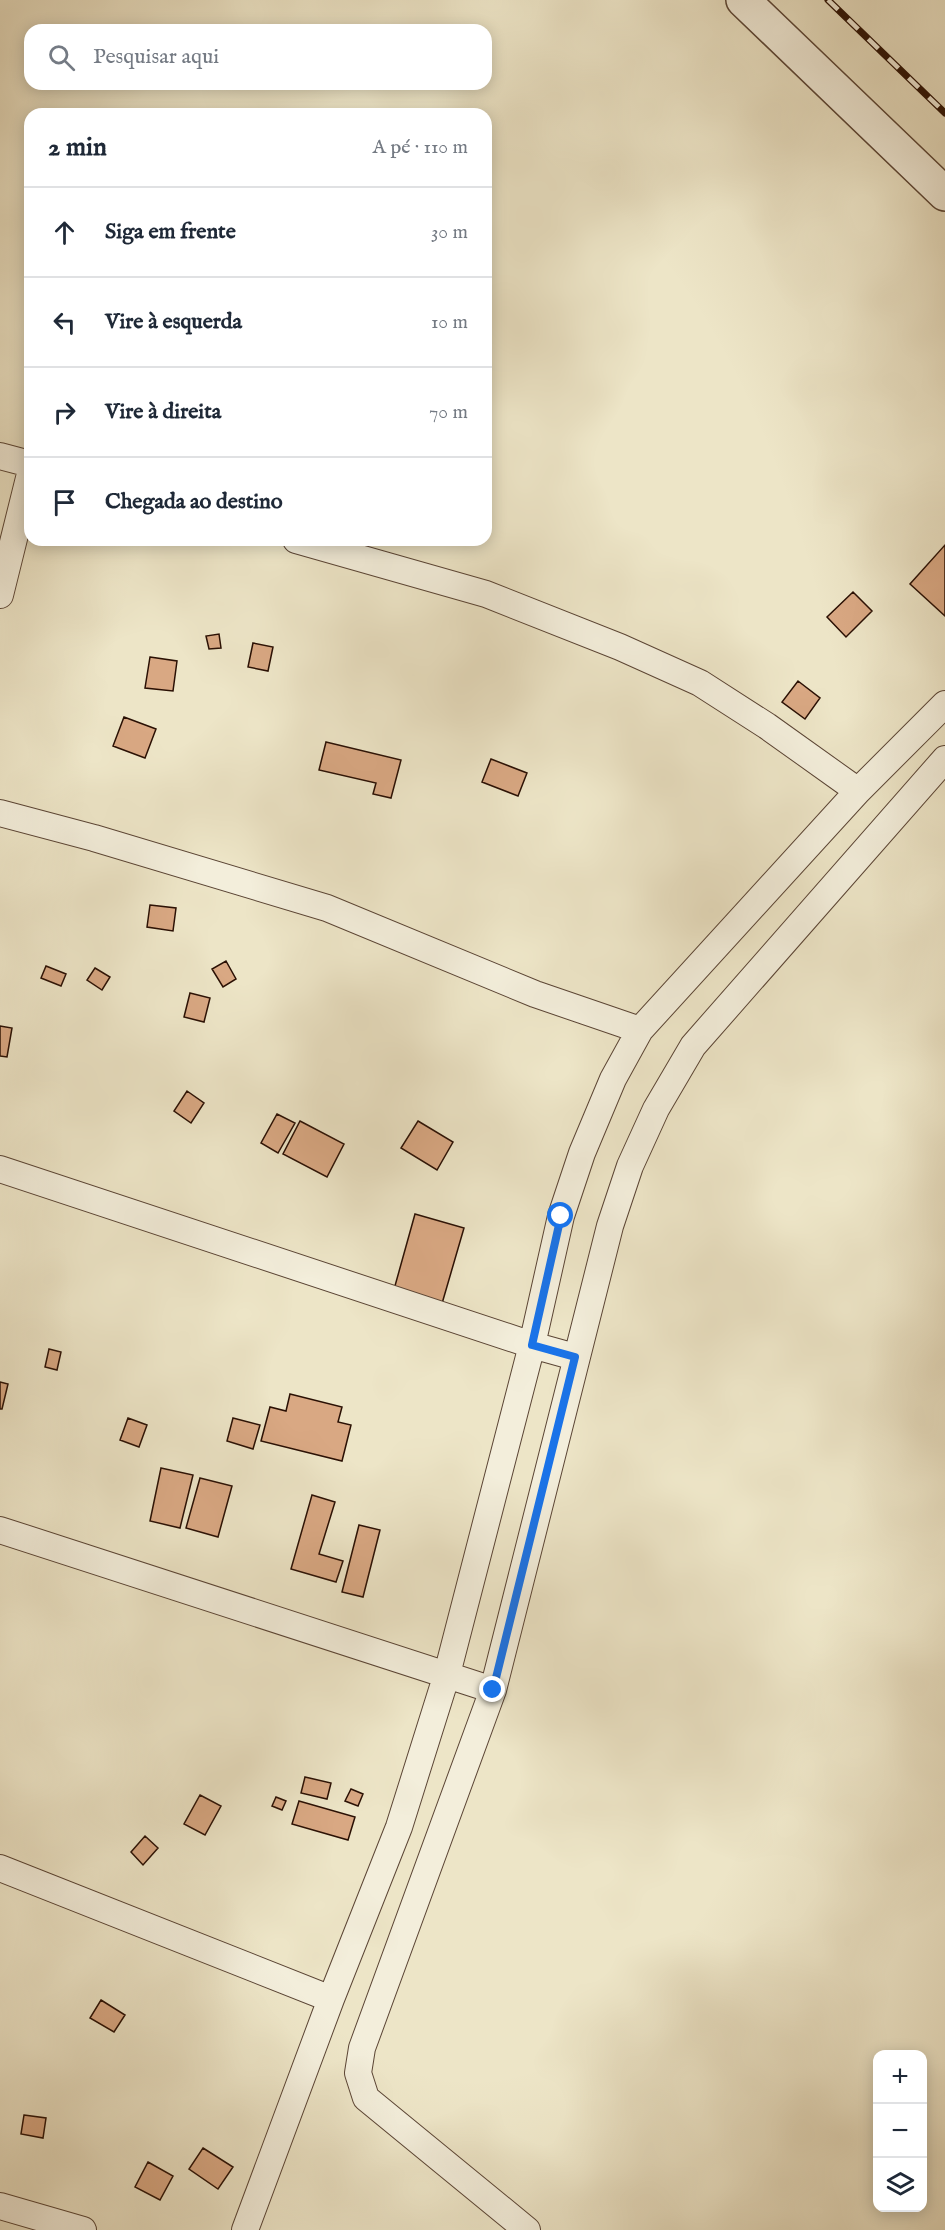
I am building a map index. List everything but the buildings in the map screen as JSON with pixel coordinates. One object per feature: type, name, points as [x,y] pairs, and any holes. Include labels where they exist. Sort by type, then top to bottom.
[{"type":"street","points":[[743,0],[945,195]]},
{"type":"street","points":[[0,456],[24,462]]},
{"type":"street","points":[[0,595],[24,498]]},
{"type":"street","points":[[317,546],[486,594],[620,647],[700,683],[767,726],[858,791]]},
{"type":"street","points":[[245,2230],[331,1998],[399,1827],[447,1674],[532,1345],[561,1216],[582,1153],[613,1079],[640,1030],[858,791],[945,704]]},
{"type":"street","points":[[527,2230],[366,2098],[358,2073],[362,2048],[493,1690],[575,1357],[610,1226],[630,1166],[656,1109],[693,1046],[945,759]]},
{"type":"street","points":[[0,813],[94,838],[327,908],[535,994],[640,1030]]},
{"type":"street","points":[[0,1169],[532,1345],[575,1357]]},
{"type":"street","points":[[0,1530],[493,1690]]},
{"type":"street","points":[[0,1868],[331,1998]]},
{"type":"street","points":[[0,2206],[83,2230]]},
{"type":"railway","points":[[828,0],[945,113]]},
{"type":"route","points":[[493,1690],[575,1357],[532,1345],[561,1216]]}]
